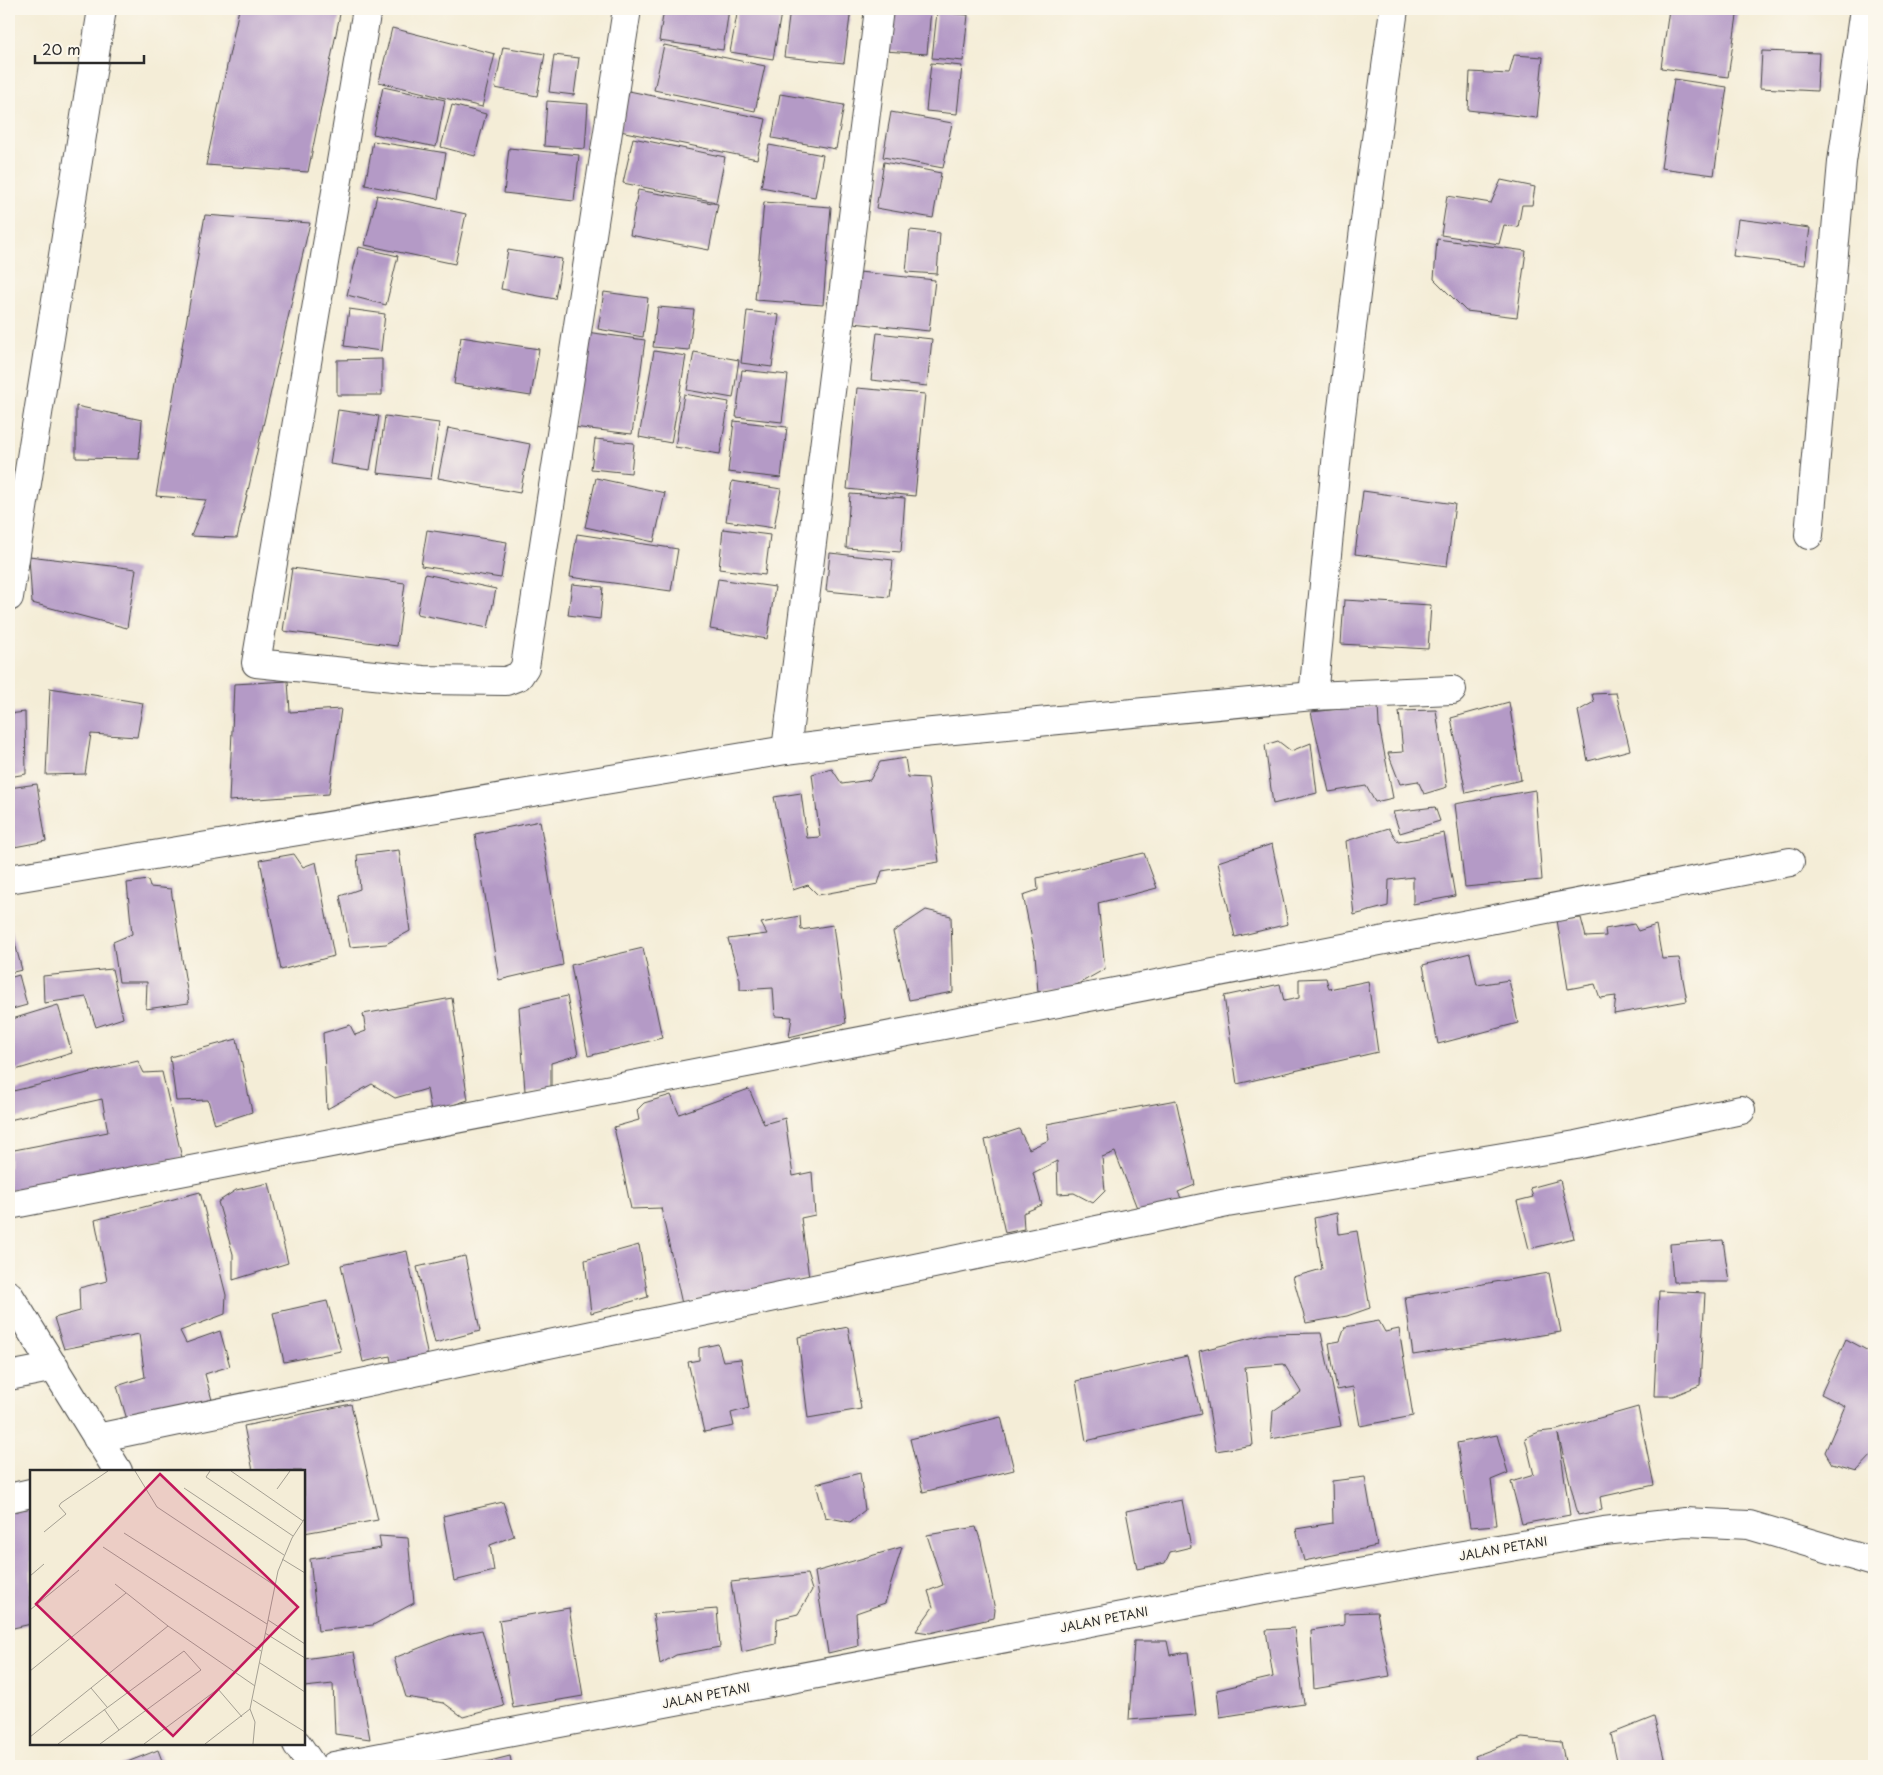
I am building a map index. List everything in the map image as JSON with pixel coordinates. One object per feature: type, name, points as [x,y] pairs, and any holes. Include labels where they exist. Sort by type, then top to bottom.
[{"type":"street","points":[[9,598],[102,9]]},
{"type":"street","points":[[367,9],[256,664],[423,680],[506,681],[519,676],[525,667],[627,9]]},
{"type":"street","points":[[786,750],[880,9]]},
{"type":"street","points":[[1313,696],[1345,386],[1367,205],[1394,9]]},
{"type":"street","points":[[1808,534],[1842,162],[1864,9]]},
{"type":"street","points":[[9,879],[786,750],[922,732],[1313,696],[1452,690]]},
{"type":"street","points":[[9,1205],[1790,862]]},
{"type":"street","points":[[97,1438],[1228,1202],[1576,1145],[1741,1110]]},
{"type":"street","points":[[9,1295],[117,1470]]},
{"type":"street","points":[[9,1376],[55,1367]]},
{"type":"street","points":[[9,1498],[30,1493]]},
{"type":"street","name":"JALAN PETANI","points":[[334,1766],[1254,1591],[1604,1531],[1685,1522],[1749,1525],[1874,1562]]},
{"type":"street","points":[[298,1745],[312,1766]]},
{"type":"building","points":[[239,9],[341,9],[308,172],[206,165]]},
{"type":"building","points":[[664,9],[729,9],[723,50],[659,41]]},
{"type":"building","points":[[738,9],[781,13],[773,59],[730,52]]},
{"type":"building","points":[[790,9],[851,9],[844,63],[784,57]]},
{"type":"building","points":[[889,9],[931,9],[927,54],[885,51]]},
{"type":"building","points":[[1669,9],[1738,9],[1728,77],[1661,68]]},
{"type":"building","points":[[937,12],[968,15],[963,61],[932,58]]},
{"type":"building","points":[[392,28],[495,54],[482,107],[379,82]]},
{"type":"building","points":[[664,45],[765,66],[755,111],[654,90]]},
{"type":"building","points":[[503,47],[545,54],[537,96],[495,88]]},
{"type":"building","points":[[1762,51],[1819,53],[1817,91],[1760,88]]},
{"type":"building","points":[[554,55],[579,58],[574,95],[549,92]]},
{"type":"building","points":[[1514,55],[1543,57],[1537,118],[1468,110],[1470,72],[1509,74]]},
{"type":"building","points":[[931,63],[962,66],[957,114],[926,111]]},
{"type":"building","points":[[1674,79],[1727,87],[1714,175],[1661,168]]},
{"type":"building","points":[[383,87],[445,100],[436,147],[373,134]]},
{"type":"building","points":[[629,91],[766,119],[757,159],[620,131]]},
{"type":"building","points":[[780,94],[844,105],[836,149],[772,138]]},
{"type":"building","points":[[547,101],[588,104],[585,149],[544,146]]},
{"type":"building","points":[[452,105],[486,114],[475,156],[441,147]]},
{"type":"building","points":[[891,112],[952,123],[943,168],[883,157]]},
{"type":"building","points":[[633,138],[725,157],[716,202],[623,183]]},
{"type":"building","points":[[373,141],[446,153],[438,199],[365,185]]},
{"type":"building","points":[[769,145],[823,155],[815,197],[761,187]]},
{"type":"building","points":[[509,148],[579,155],[574,201],[504,193]]},
{"type":"building","points":[[884,162],[941,173],[933,218],[876,208]]},
{"type":"building","points":[[1501,180],[1535,187],[1532,205],[1522,205],[1518,227],[1504,225],[1499,244],[1441,235],[1447,196],[1491,203]]},
{"type":"building","points":[[638,190],[718,204],[709,250],[630,235]]},
{"type":"building","points":[[377,195],[466,214],[455,264],[365,245]]},
{"type":"building","points":[[764,202],[831,207],[823,305],[755,300]]},
{"type":"building","points":[[205,215],[310,223],[237,538],[191,536],[206,500],[156,496]]},
{"type":"building","points":[[1738,219],[1810,228],[1805,265],[1733,256]]},
{"type":"building","points":[[910,230],[940,233],[937,274],[906,272]]},
{"type":"building","points":[[1437,239],[1526,251],[1517,317],[1466,311],[1434,279]]},
{"type":"building","points":[[359,247],[398,256],[386,305],[347,295]]},
{"type":"building","points":[[508,250],[562,259],[555,299],[501,289]]},
{"type":"building","points":[[859,272],[935,280],[929,331],[853,323]]},
{"type":"building","points":[[604,292],[648,298],[643,337],[598,329]]},
{"type":"building","points":[[658,307],[694,310],[689,350],[653,347]]},
{"type":"building","points":[[349,309],[385,314],[381,351],[344,346]]},
{"type":"building","points":[[747,311],[779,315],[772,367],[741,363]]},
{"type":"building","points":[[586,332],[645,340],[632,434],[573,427]]},
{"type":"building","points":[[877,333],[932,339],[927,386],[871,380]]},
{"type":"building","points":[[461,337],[539,349],[531,396],[454,384]]},
{"type":"building","points":[[654,351],[686,356],[671,443],[639,437]]},
{"type":"building","points":[[694,352],[739,360],[733,398],[687,390]]},
{"type":"building","points":[[382,359],[382,395],[337,395],[337,360]]},
{"type":"building","points":[[742,370],[788,375],[782,422],[736,417]]},
{"type":"building","points":[[857,388],[925,394],[915,496],[847,489]]},
{"type":"building","points":[[684,394],[729,402],[720,454],[675,447]]},
{"type":"building","points":[[76,406],[142,420],[139,459],[76,458]]},
{"type":"building","points":[[338,410],[379,416],[370,470],[330,464]]},
{"type":"building","points":[[385,416],[439,423],[431,479],[377,473]]},
{"type":"building","points":[[734,421],[787,427],[781,478],[728,472]]},
{"type":"building","points":[[448,428],[530,444],[520,493],[438,478]]},
{"type":"building","points":[[595,439],[634,443],[631,473],[591,469]]},
{"type":"building","points":[[596,478],[665,493],[654,542],[585,527]]},
{"type":"building","points":[[732,481],[781,489],[774,528],[726,521]]},
{"type":"building","points":[[1363,491],[1455,504],[1447,566],[1355,554]]},
{"type":"building","points":[[850,494],[905,498],[901,552],[846,548]]},
{"type":"building","points":[[723,529],[770,535],[765,575],[719,569]]},
{"type":"building","points":[[427,530],[507,542],[501,578],[421,566]]},
{"type":"building","points":[[577,534],[678,549],[671,591],[570,577]]},
{"type":"building","points":[[830,553],[893,560],[889,597],[826,591]]},
{"type":"building","points":[[29,556],[136,569],[127,628],[32,603]]},
{"type":"building","points":[[292,568],[405,583],[397,646],[283,631]]},
{"type":"building","points":[[425,574],[496,589],[488,628],[417,614]]},
{"type":"building","points":[[718,579],[775,587],[767,639],[710,629]]},
{"type":"building","points":[[572,584],[603,587],[600,619],[568,615]]},
{"type":"building","points":[[1344,600],[1431,605],[1428,649],[1341,644]]},
{"type":"building","points":[[288,681],[290,712],[341,709],[329,794],[229,801],[234,684]]},
{"type":"building","points":[[50,688],[143,703],[137,737],[91,734],[85,774],[46,775]]},
{"type":"building","points":[[1616,693],[1630,750],[1588,761],[1578,711],[1594,702],[1592,694]]},
{"type":"building","points":[[1509,702],[1521,780],[1466,793],[1451,718]]},
{"type":"building","points":[[1378,705],[1379,725],[1393,798],[1375,802],[1366,786],[1329,792],[1311,712]]},
{"type":"building","points":[[1436,710],[1447,787],[1424,794],[1418,781],[1400,784],[1388,753],[1403,752],[1399,711]]},
{"type":"building","points":[[25,712],[26,774],[9,777],[9,714]]},
{"type":"building","points":[[1278,741],[1291,751],[1311,743],[1317,793],[1273,804],[1265,745]]},
{"type":"building","points":[[905,758],[908,777],[928,778],[939,862],[882,871],[878,884],[818,895],[808,885],[793,890],[774,797],[801,793],[807,838],[820,837],[812,774],[832,769],[842,784],[870,780],[880,762]]},
{"type":"building","points":[[37,784],[46,841],[9,848],[9,788]]},
{"type":"building","points":[[1535,790],[1542,880],[1465,887],[1455,804]]},
{"type":"building","points":[[1435,807],[1440,821],[1400,833],[1393,812]]},
{"type":"building","points":[[540,821],[563,965],[499,980],[475,834]]},
{"type":"building","points":[[1389,828],[1398,842],[1444,833],[1455,896],[1413,904],[1413,877],[1389,880],[1388,906],[1354,915],[1346,841]]},
{"type":"building","points":[[1272,844],[1288,924],[1235,937],[1218,862]]},
{"type":"building","points":[[399,850],[410,931],[386,944],[350,947],[340,896],[360,889],[357,855]]},
{"type":"building","points":[[1144,853],[1157,888],[1098,903],[1105,969],[1071,988],[1038,992],[1035,954],[1023,895],[1038,890],[1037,878]]},
{"type":"building","points":[[294,854],[303,867],[316,862],[334,956],[281,970],[260,860]]},
{"type":"building","points":[[148,880],[150,887],[171,889],[189,1003],[146,1009],[147,982],[119,982],[113,942],[132,934],[127,883]]},
{"type":"building","points":[[926,910],[951,916],[953,992],[909,1000],[893,932]]},
{"type":"building","points":[[800,916],[801,930],[833,925],[846,1023],[789,1037],[792,1017],[775,1016],[773,988],[740,990],[740,980],[728,939],[767,934],[761,923]]},
{"type":"building","points":[[1581,918],[1586,937],[1606,936],[1605,929],[1634,924],[1638,931],[1656,925],[1662,959],[1679,958],[1687,1001],[1614,1014],[1616,996],[1600,998],[1595,984],[1568,989],[1557,920]]},
{"type":"building","points":[[11,928],[22,970],[9,973],[9,929]]},
{"type":"building","points":[[643,948],[662,1038],[588,1056],[571,965]]},
{"type":"building","points":[[1470,953],[1477,985],[1509,980],[1518,1023],[1438,1044],[1423,965]]},
{"type":"building","points":[[112,969],[123,1018],[96,1027],[86,997],[44,1003],[43,976]]},
{"type":"building","points":[[19,975],[27,1005],[9,1010],[9,978]]},
{"type":"building","points":[[1326,978],[1329,989],[1368,981],[1378,1052],[1237,1084],[1224,996],[1280,984],[1284,1001],[1299,998],[1299,979]]},
{"type":"building","points":[[567,996],[578,1055],[551,1063],[551,1088],[525,1091],[519,1007]]},
{"type":"building","points":[[452,998],[468,1100],[431,1112],[427,1089],[395,1098],[372,1084],[327,1109],[323,1033],[350,1025],[355,1035],[366,1031],[363,1014]]},
{"type":"building","points":[[58,1005],[72,1053],[9,1072],[9,1020]]},
{"type":"building","points":[[237,1039],[252,1112],[215,1124],[208,1100],[176,1101],[170,1057]]},
{"type":"building","points":[[138,1061],[144,1073],[162,1072],[182,1158],[9,1191],[9,1151],[108,1132],[102,1099],[9,1120],[9,1092]]},
{"type":"building","points":[[749,1089],[764,1124],[785,1118],[793,1176],[812,1172],[815,1215],[801,1218],[809,1278],[682,1304],[661,1208],[631,1209],[614,1127],[639,1120],[637,1110],[644,1103],[671,1095],[679,1114]]},
{"type":"building","points":[[1176,1100],[1195,1185],[1178,1192],[1183,1202],[1139,1213],[1115,1152],[1102,1157],[1105,1191],[1093,1203],[1074,1193],[1058,1194],[1057,1161],[1033,1173],[1042,1205],[1023,1213],[1024,1229],[1005,1233],[985,1140],[1019,1129],[1029,1149],[1049,1140],[1047,1124]]},
{"type":"building","points":[[1560,1180],[1574,1238],[1529,1249],[1517,1201],[1533,1197],[1530,1188]]},
{"type":"building","points":[[269,1183],[288,1263],[233,1280],[233,1254],[218,1202],[236,1190]]},
{"type":"building","points":[[200,1192],[226,1295],[225,1314],[180,1331],[186,1343],[220,1331],[230,1366],[205,1374],[212,1400],[128,1423],[117,1386],[145,1377],[139,1334],[64,1349],[54,1318],[80,1311],[79,1288],[107,1281],[95,1220]]},
{"type":"building","points":[[1337,1213],[1339,1234],[1357,1231],[1370,1308],[1347,1316],[1306,1323],[1293,1277],[1322,1269],[1314,1218]]},
{"type":"building","points":[[1723,1240],[1729,1282],[1673,1282],[1670,1244]]},
{"type":"building","points":[[639,1245],[648,1297],[591,1313],[585,1260]]},
{"type":"building","points":[[407,1251],[428,1358],[392,1367],[390,1356],[363,1362],[341,1265]]},
{"type":"building","points":[[465,1256],[480,1331],[435,1343],[417,1267]]},
{"type":"building","points":[[1549,1273],[1561,1332],[1413,1355],[1405,1297]]},
{"type":"building","points":[[1659,1291],[1705,1293],[1700,1385],[1673,1396],[1654,1396]]},
{"type":"building","points":[[327,1301],[341,1351],[284,1362],[273,1313]]},
{"type":"building","points":[[1379,1321],[1385,1332],[1399,1329],[1413,1416],[1360,1426],[1353,1387],[1337,1390],[1329,1343],[1340,1341],[1345,1327]]},
{"type":"building","points":[[848,1327],[861,1409],[808,1418],[798,1337]]},
{"type":"building","points":[[1321,1333],[1341,1426],[1271,1439],[1273,1411],[1301,1392],[1284,1364],[1245,1367],[1253,1445],[1216,1451],[1199,1351],[1267,1334]]},
{"type":"building","points":[[1846,1339],[1874,1354],[1874,1453],[1857,1471],[1832,1464],[1825,1452],[1845,1406],[1821,1394]]},
{"type":"building","points":[[718,1344],[723,1361],[741,1359],[749,1408],[731,1413],[734,1426],[704,1432],[688,1362],[699,1360],[699,1348]]},
{"type":"building","points":[[1187,1356],[1201,1414],[1086,1441],[1076,1381]]},
{"type":"building","points":[[351,1404],[378,1520],[305,1533],[305,1470],[253,1470],[244,1426]]},
{"type":"building","points":[[1638,1407],[1654,1485],[1600,1497],[1602,1510],[1578,1515],[1558,1434],[1570,1515],[1522,1524],[1511,1482],[1534,1475],[1525,1438],[1539,1432],[1557,1430]]},
{"type":"building","points":[[1001,1417],[1014,1470],[923,1492],[910,1439]]},
{"type":"building","points":[[1497,1435],[1508,1473],[1491,1480],[1497,1525],[1470,1527],[1457,1443]]},
{"type":"building","points":[[860,1473],[865,1510],[850,1522],[825,1517],[816,1484]]},
{"type":"building","points":[[1365,1477],[1377,1546],[1304,1561],[1296,1529],[1333,1523],[1332,1481]]},
{"type":"building","points":[[1182,1500],[1191,1547],[1170,1552],[1165,1563],[1137,1569],[1126,1511]]},
{"type":"building","points":[[503,1502],[514,1536],[490,1545],[494,1571],[454,1581],[443,1516]]},
{"type":"building","points":[[30,1508],[30,1624],[9,1629],[9,1512]]},
{"type":"building","points":[[976,1527],[981,1542],[995,1610],[994,1618],[930,1633],[916,1631],[933,1607],[928,1591],[943,1585],[927,1535]]},
{"type":"building","points":[[379,1536],[408,1538],[414,1603],[373,1625],[318,1631],[310,1559],[381,1548]]},
{"type":"building","points":[[902,1547],[885,1603],[856,1613],[858,1646],[828,1653],[815,1572]]},
{"type":"building","points":[[807,1574],[812,1590],[798,1614],[777,1619],[776,1644],[742,1652],[731,1582]]},
{"type":"building","points":[[569,1608],[583,1696],[513,1708],[499,1620]]},
{"type":"building","points":[[717,1609],[720,1647],[676,1655],[660,1664],[653,1614]]},
{"type":"building","points":[[1377,1612],[1390,1676],[1314,1689],[1311,1630],[1344,1625],[1344,1613]]},
{"type":"building","points":[[1294,1628],[1304,1704],[1220,1717],[1217,1690],[1273,1677],[1266,1630]]},
{"type":"building","points":[[482,1630],[504,1706],[463,1717],[444,1703],[406,1697],[394,1658],[450,1636]]},
{"type":"building","points":[[1134,1641],[1167,1641],[1170,1655],[1188,1652],[1196,1715],[1129,1720]]},
{"type":"building","points":[[354,1652],[370,1739],[335,1734],[333,1684],[305,1687],[305,1659]]},
{"type":"building","points":[[1654,1717],[1666,1766],[1618,1766],[1611,1734]]},
{"type":"building","points":[[1522,1738],[1561,1742],[1566,1766],[1478,1766],[1475,1756]]},
{"type":"building","points":[[158,1750],[164,1766],[117,1766]]},
{"type":"building","points":[[510,1756],[512,1766],[470,1766]]}]
